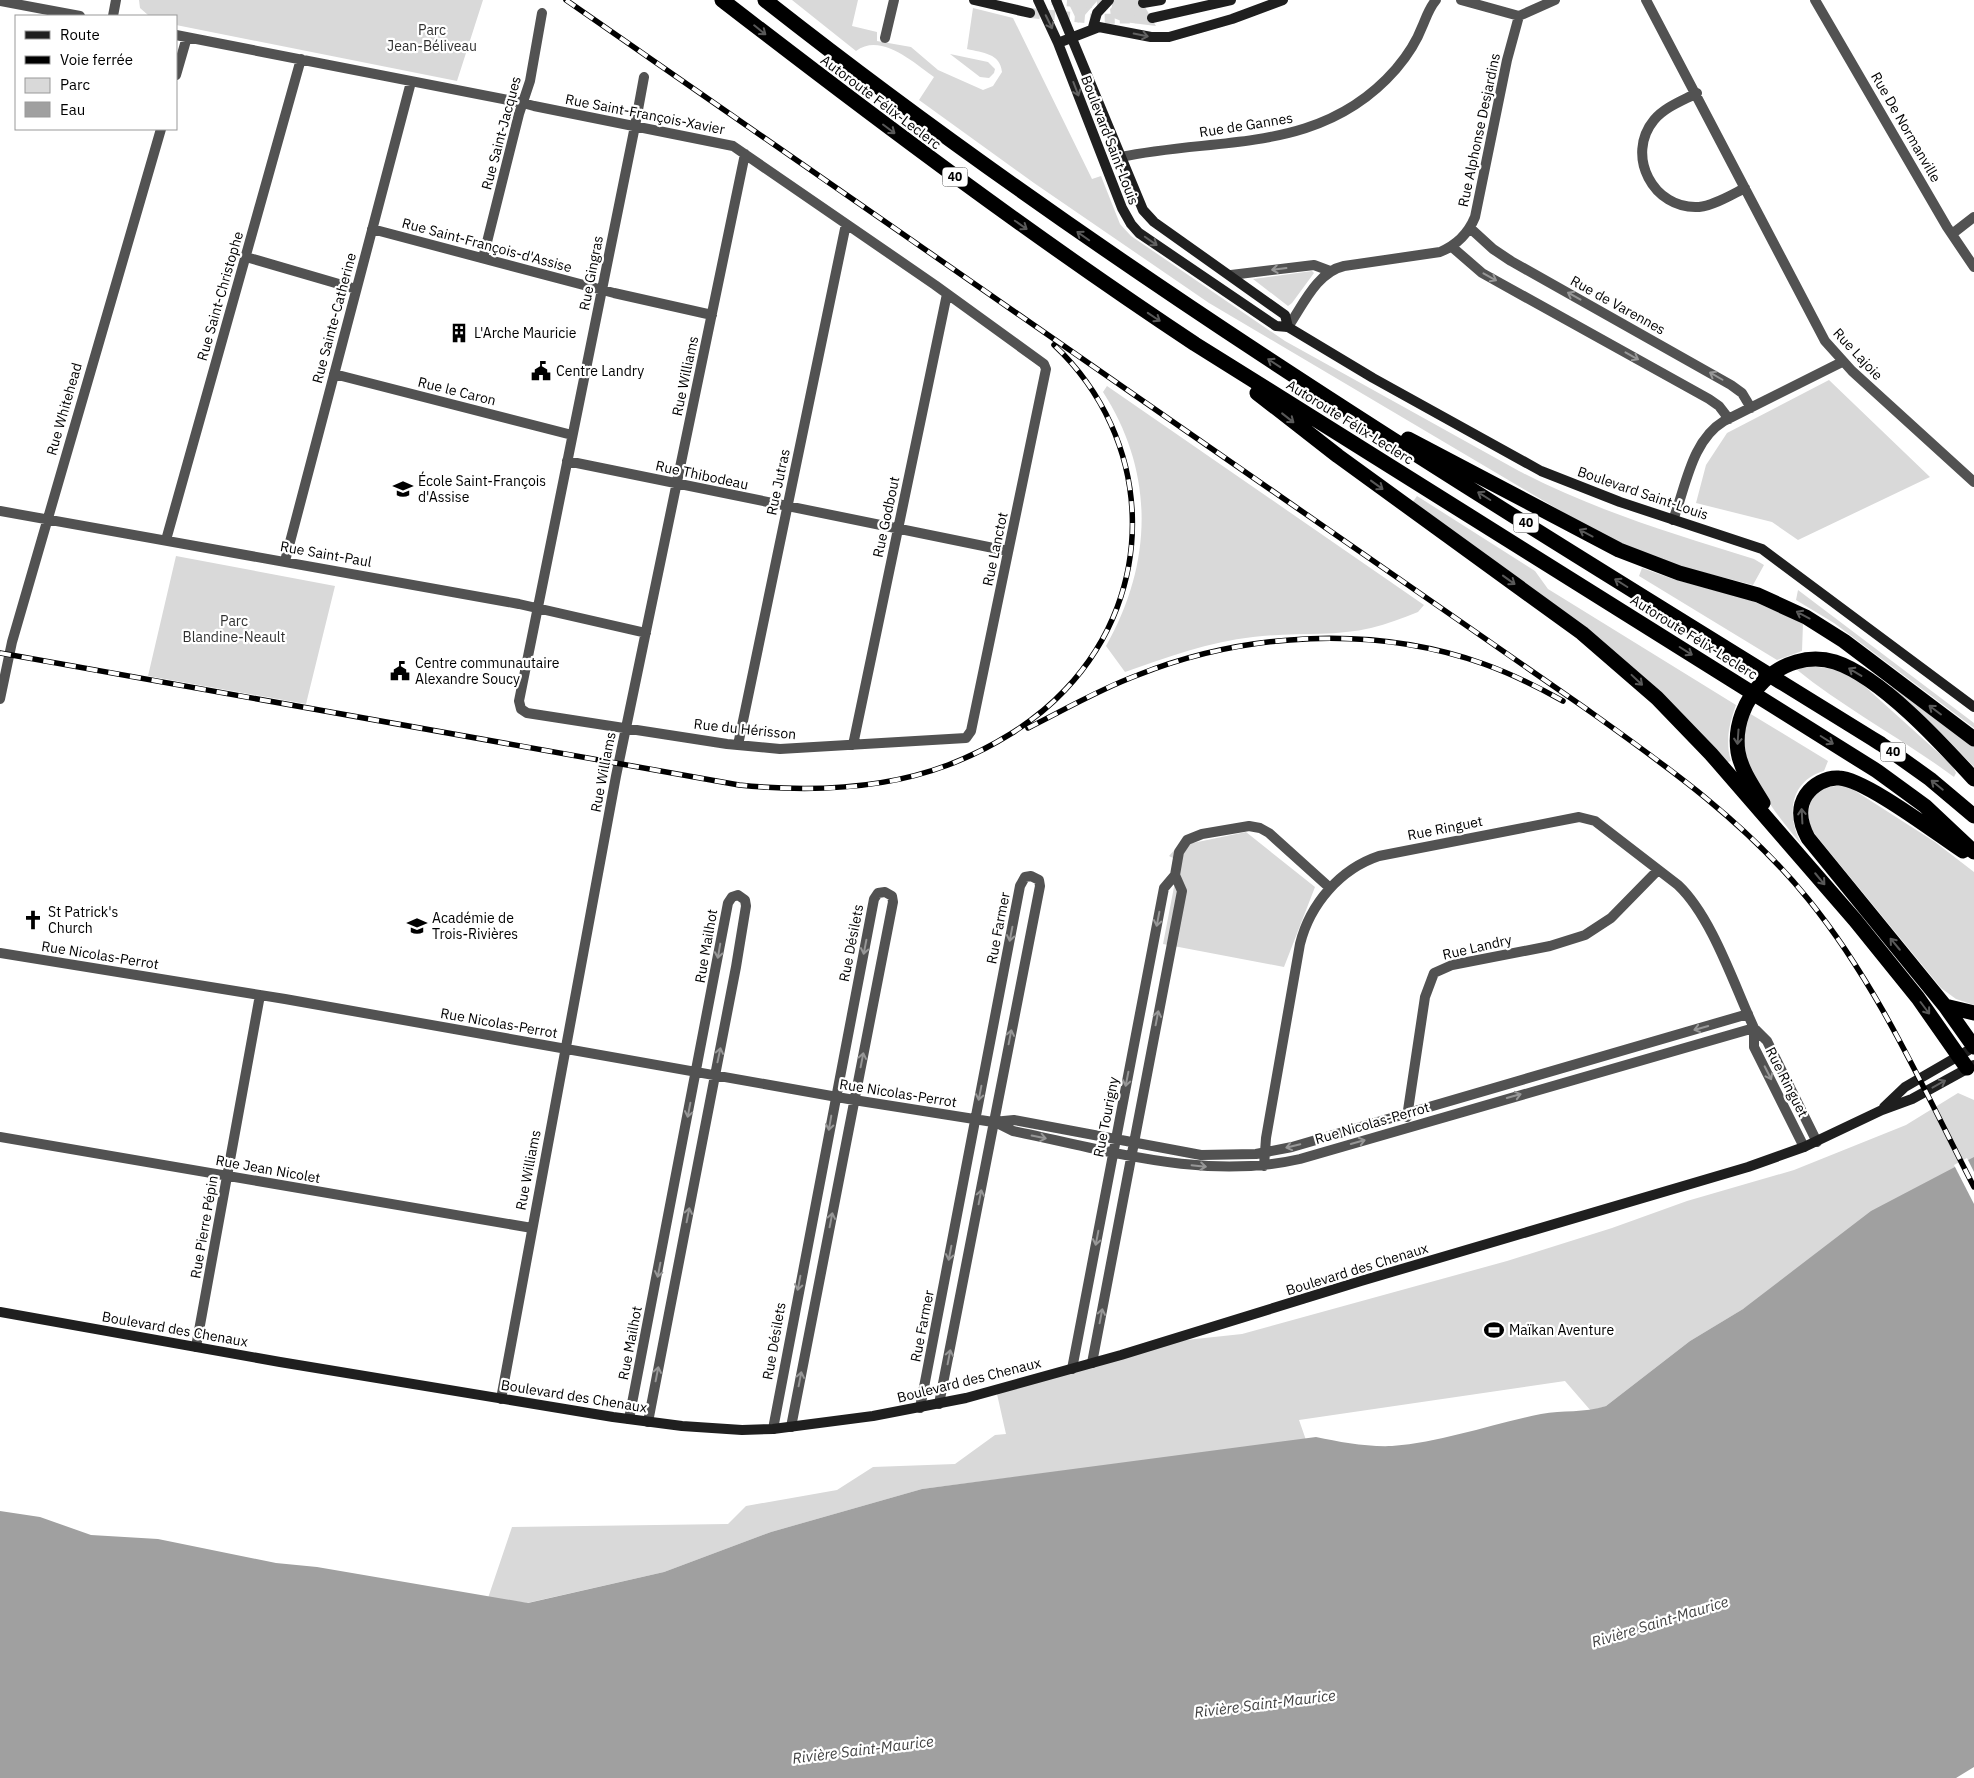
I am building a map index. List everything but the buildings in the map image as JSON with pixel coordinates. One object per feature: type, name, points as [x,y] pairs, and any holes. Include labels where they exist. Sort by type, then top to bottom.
[{"type":"highway","name":"Autoroute Félix-Leclerc","points":[[722,0],[964,184],[1195,344],[1721,673],[1910,794],[1974,852]]},
{"type":"highway","name":"Autoroute Félix-Leclerc","points":[[765,0],[905,107],[1175,299],[1315,390],[1907,762],[1974,816]]},
{"type":"highway","points":[[1195,344],[1338,456],[1559,616],[1615,660],[1692,733],[1788,841],[1885,956],[1967,1063]]},
{"type":"highway","points":[[1315,390],[1619,550],[1680,574],[1758,594],[1806,617],[1844,641],[1974,739]]},
{"type":"highway","points":[[1788,841],[1745,772],[1739,756],[1738,738],[1745,710],[1761,683],[1775,671],[1796,662],[1814,659],[1830,661],[1861,675],[1930,734],[1974,780]]},
{"type":"highway","points":[[1974,858],[1876,793],[1850,780],[1834,778],[1823,781],[1809,791],[1803,801],[1801,822],[1808,838],[1945,1006],[1974,1047]]},
{"type":"highway","points":[[1945,1006],[1974,1013]]},
{"type":"street","points":[[112,15],[116,0]]},
{"type":"street","points":[[885,38],[894,0]]},
{"type":"street","points":[[974,0],[1030,13]]},
{"type":"street","name":"Boulevard Saint-Louis","points":[[1038,0],[1058,43],[1122,208],[1131,224],[1139,233],[1276,326],[1288,326],[1352,366],[1515,458],[1583,488],[1673,520],[1738,539],[1766,551],[1974,707]]},
{"type":"street","name":"Boulevard Saint-Louis","points":[[1056,0],[1074,37],[1138,200],[1146,214],[1285,315],[1288,326]]},
{"type":"street","points":[[1093,27],[1097,13],[1109,0]]},
{"type":"street","points":[[1143,3],[1161,0]]},
{"type":"street","points":[[1152,18],[1230,0]]},
{"type":"street","points":[[1058,43],[1093,27],[1108,27],[1152,37],[1169,37],[1232,19],[1283,0]]},
{"type":"street","name":"Rue de Gannes","points":[[1121,157],[1270,138],[1299,132],[1338,116],[1368,97],[1397,68],[1412,48],[1436,0]]},
{"type":"street","points":[[1461,0],[1520,16],[1555,0]]},
{"type":"street","name":"Rue Lajoie","points":[[1646,0],[1697,93],[1818,331],[1842,362],[1974,482]]},
{"type":"street","name":"Rue De Normanville","points":[[1815,0],[1952,234],[1974,267]]},
{"type":"street","points":[[0,1],[75,15]]},
{"type":"street","name":"Rue Saint-Jacques","points":[[483,258],[530,81],[542,13]]},
{"type":"street","name":"Rue Alphonse Desjardins","points":[[1452,247],[1470,228],[1476,212],[1507,60],[1520,16]]},
{"type":"street","points":[[178,59],[181,36]]},
{"type":"street","name":"Rue Saint-François-Xavier","points":[[181,36],[733,146],[947,294],[1045,366]]},
{"type":"street","name":"Rue Saint-Christophe","points":[[166,540],[302,59]]},
{"type":"street","name":"Rue Gingras","points":[[521,709],[519,702],[537,608],[644,77]]},
{"type":"street","name":"Rue Sainte-Catherine","points":[[285,561],[411,82]]},
{"type":"street","points":[[1697,93],[1667,109],[1649,128],[1642,153],[1648,179],[1665,198],[1690,207],[1708,205],[1745,188]]},
{"type":"street","name":"Rue Whitehead","points":[[0,699],[8,655],[161,130]]},
{"type":"street","name":"Rue Williams","points":[[501,1398],[626,728],[745,154]]},
{"type":"street","points":[[1952,234],[1974,217]]},
{"type":"street","name":"Rue Jutras","points":[[738,745],[846,224]]},
{"type":"street","name":"Rue de Varennes","points":[[1470,228],[1506,258],[1742,392],[1751,408]]},
{"type":"street","name":"Rue Saint-François-d'Assise","points":[[372,229],[602,290],[712,314]]},
{"type":"street","points":[[1288,326],[1319,281],[1330,271],[1344,266],[1434,253],[1452,247],[1482,273],[1709,399],[1720,406],[1729,419]]},
{"type":"street","points":[[246,257],[356,289]]},
{"type":"street","points":[[1231,275],[1314,265],[1330,271]]},
{"type":"street","name":"Rue Godbout","points":[[852,745],[947,294]]},
{"type":"street","points":[[1673,520],[1703,440],[1714,427],[1842,362]]},
{"type":"street","name":"Rue Lanctot","points":[[969,736],[972,731],[1045,366]]},
{"type":"street","name":"Rue le Caron","points":[[334,374],[572,435]]},
{"type":"street","name":"Rue Thibodeau","points":[[567,461],[1008,551]]},
{"type":"street","name":"Rue Saint-Paul","points":[[0,511],[537,608],[646,633]]},
{"type":"street","name":"Rue du Hérisson","points":[[521,709],[527,713],[738,745],[785,750],[964,738],[969,736]]},
{"type":"street","name":"Rue Ringuet","points":[[1264,1166],[1264,1153],[1302,938],[1310,917],[1330,888],[1354,868],[1379,856],[1579,816],[1595,821],[1684,891],[1700,914],[1754,1028],[1767,1041],[1817,1142]]},
{"type":"street","name":"Rue Tourigny","points":[[1072,1369],[1164,888],[1175,875],[1179,852],[1187,840],[1202,834],[1249,826],[1260,828],[1269,833],[1330,888]]},
{"type":"street","name":"Rue Landry","points":[[1406,1128],[1425,997],[1434,973],[1452,965],[1550,946],[1585,934],[1611,918],[1658,870]]},
{"type":"street","name":"Rue Tourigny","points":[[1092,1363],[1182,891],[1175,875]]},
{"type":"street","name":"Rue Farmer","points":[[920,1408],[1020,886],[1025,877],[1032,876],[1039,880],[1040,886],[939,1404]]},
{"type":"street","name":"Rue Désilets","points":[[772,1429],[874,899],[878,893],[885,892],[892,896],[893,902],[791,1427]]},
{"type":"street","name":"Rue Mailhot","points":[[629,1419],[728,903],[732,897],[738,895],[745,900],[746,906],[648,1422]]},
{"type":"street","name":"Rue Nicolas-Perrot","points":[[0,953],[260,995],[715,1074],[835,1097],[993,1122],[1012,1131],[1132,1156],[1206,1167],[1264,1166],[1300,1159],[1754,1028]]},
{"type":"street","name":"Rue Pierre Pépin","points":[[196,1347],[260,995]]},
{"type":"street","name":"Rue Nicolas-Perrot","points":[[993,1122],[1014,1120],[1202,1155],[1226,1156],[1264,1153],[1748,1014]]},
{"type":"street","name":"Rue Ringuet","points":[[1754,1028],[1754,1047],[1804,1147]]},
{"type":"street","name":"Boulevard des Chenaux","points":[[0,1313],[648,1422],[714,1428],[772,1429],[845,1421],[939,1404],[1072,1369],[1369,1278],[1727,1174],[1817,1142],[1882,1110],[1906,1087],[1967,1063],[1974,1047]]},
{"type":"street","name":"Rue Jean Nicolet","points":[[0,1137],[532,1228]]},
{"type":"green space","name":"Parc Jean-Béliveau","points":[[139,0],[483,0],[457,81],[178,25],[178,15],[148,15],[140,8]]},
{"type":"green space","points":[[792,0],[858,0],[852,26],[877,32],[877,41],[911,47],[938,70],[983,90],[993,86],[1002,72],[1001,66],[994,57],[967,49],[973,8],[1013,18],[1092,179],[1101,176],[1120,224],[1131,236],[1285,341],[1519,471],[1576,498],[1605,509],[1754,559],[1764,565],[1753,585],[1678,566],[1639,552],[1593,530],[1209,303],[1034,183],[919,100],[934,77],[917,64],[886,47],[866,46],[856,51]]},
{"type":"green space","points":[[1067,0],[1098,0],[1078,23]]},
{"type":"green space","points":[[1119,0],[1141,0],[1156,26],[1124,22],[1111,17],[1110,9]]},
{"type":"green space","points":[[950,54],[988,62],[995,69],[994,73],[989,78],[980,77]]},
{"type":"green space","points":[[1312,271],[1314,273],[1288,306],[1253,279]]},
{"type":"green space","points":[[1829,380],[1930,477],[1798,540],[1772,522],[1696,503],[1706,465],[1727,433]]},
{"type":"green space","points":[[1107,386],[1424,605],[1418,612],[1371,628],[1357,631],[1268,636],[1220,642],[1125,672],[1106,646],[1121,615],[1133,583],[1139,551],[1142,518],[1139,486],[1132,454],[1120,423],[1103,392]]},
{"type":"green space","points":[[1417,496],[1535,571],[1548,589],[1736,705],[1729,733],[1728,747],[1731,761],[1725,763],[1715,751],[1412,503]]},
{"type":"green space","name":"Parc Blandine-Neault","points":[[176,556],[335,586],[306,704],[148,676]]},
{"type":"green space","points":[[1642,568],[1676,580],[1748,599],[1803,623],[1802,651],[1777,660],[1639,576]]},
{"type":"green space","points":[[1798,590],[1974,723],[1974,728],[1834,623],[1796,600]]},
{"type":"green space","points":[[1811,666],[1840,670],[1861,683],[1952,765],[1956,773],[1954,777],[1834,697],[1796,669]]},
{"type":"green space","points":[[1892,686],[1974,746],[1974,767],[1945,737],[1891,689]]},
{"type":"green space","points":[[1749,713],[1828,761],[1824,771],[1812,776],[1797,791],[1794,801],[1794,823],[1802,845],[1773,808],[1755,779],[1744,749],[1744,727]]},
{"type":"green space","points":[[1846,785],[1935,842],[1974,872],[1974,1005],[1956,999],[1941,988],[1809,827],[1809,808],[1814,795],[1826,788]]},
{"type":"green space","points":[[1246,832],[1315,887],[1284,967],[1163,944],[1179,861],[1169,856],[1178,846]]},
{"type":"green space","points":[[1958,1093],[1974,1100],[1974,1159],[1743,1309],[1690,1341],[1606,1406],[1591,1411],[1565,1381],[1299,1420],[1306,1440],[922,1489],[771,1532],[664,1572],[527,1603],[488,1598],[512,1527],[728,1524],[746,1506],[837,1490],[873,1467],[955,1464],[995,1435],[1006,1434],[997,1394],[1139,1345],[1242,1334],[1507,1261],[1612,1228],[1687,1201],[1794,1170],[1906,1125]]},
{"type":"water","name":"Rivière Saint-Maurice","points":[[1974,1157],[1974,1767],[1956,1778],[0,1778],[0,1511],[40,1517],[91,1535],[158,1539],[276,1563],[317,1567],[528,1603],[664,1572],[771,1532],[922,1489],[1316,1437],[1373,1446],[1411,1444],[1541,1414],[1590,1410],[1606,1406],[1690,1341],[1743,1309],[1871,1211]]},
{"type":"pier","points":[[1967,1158],[1974,1172],[1974,1204],[1954,1165]]},
{"type":"tunnel","points":[[1052,0],[1090,3],[1143,3]]},
{"type":"tunnel","points":[[1030,13],[1095,19],[1152,18]]},
{"type":"railway","points":[[566,0],[1585,708],[1674,773],[1731,819],[1784,871],[1833,932],[1878,1002],[1899,1039],[1974,1187]]},
{"type":"railway","points":[[0,653],[739,785],[792,788],[845,787],[897,780],[923,773],[964,759],[995,743],[1011,734],[1053,702],[1065,690],[1096,650],[1117,607],[1129,561],[1132,515],[1126,469],[1111,424],[1087,382],[1054,345]]},
{"type":"railway","points":[[1028,728],[1110,687],[1179,661],[1222,650],[1266,642],[1310,639],[1355,639],[1399,643],[1442,652],[1505,672],[1563,701]]},
{"type":"place","name":"L'Arche Mauricie","points":[[459,333]]},
{"type":"place","name":"Centre Landry","points":[[541,371]]},
{"type":"place","name":"École Saint-François d'Assise","points":[[403,489]]},
{"type":"place","name":"Centre communautaire Alexandre Soucy","points":[[400,671]]},
{"type":"place","name":"St Patrick's Church","points":[[33,920]]},
{"type":"place","name":"Académie de Trois-Rivières","points":[[417,926]]},
{"type":"place","name":"Maïkan Aventure","points":[[1494,1330]]}]
